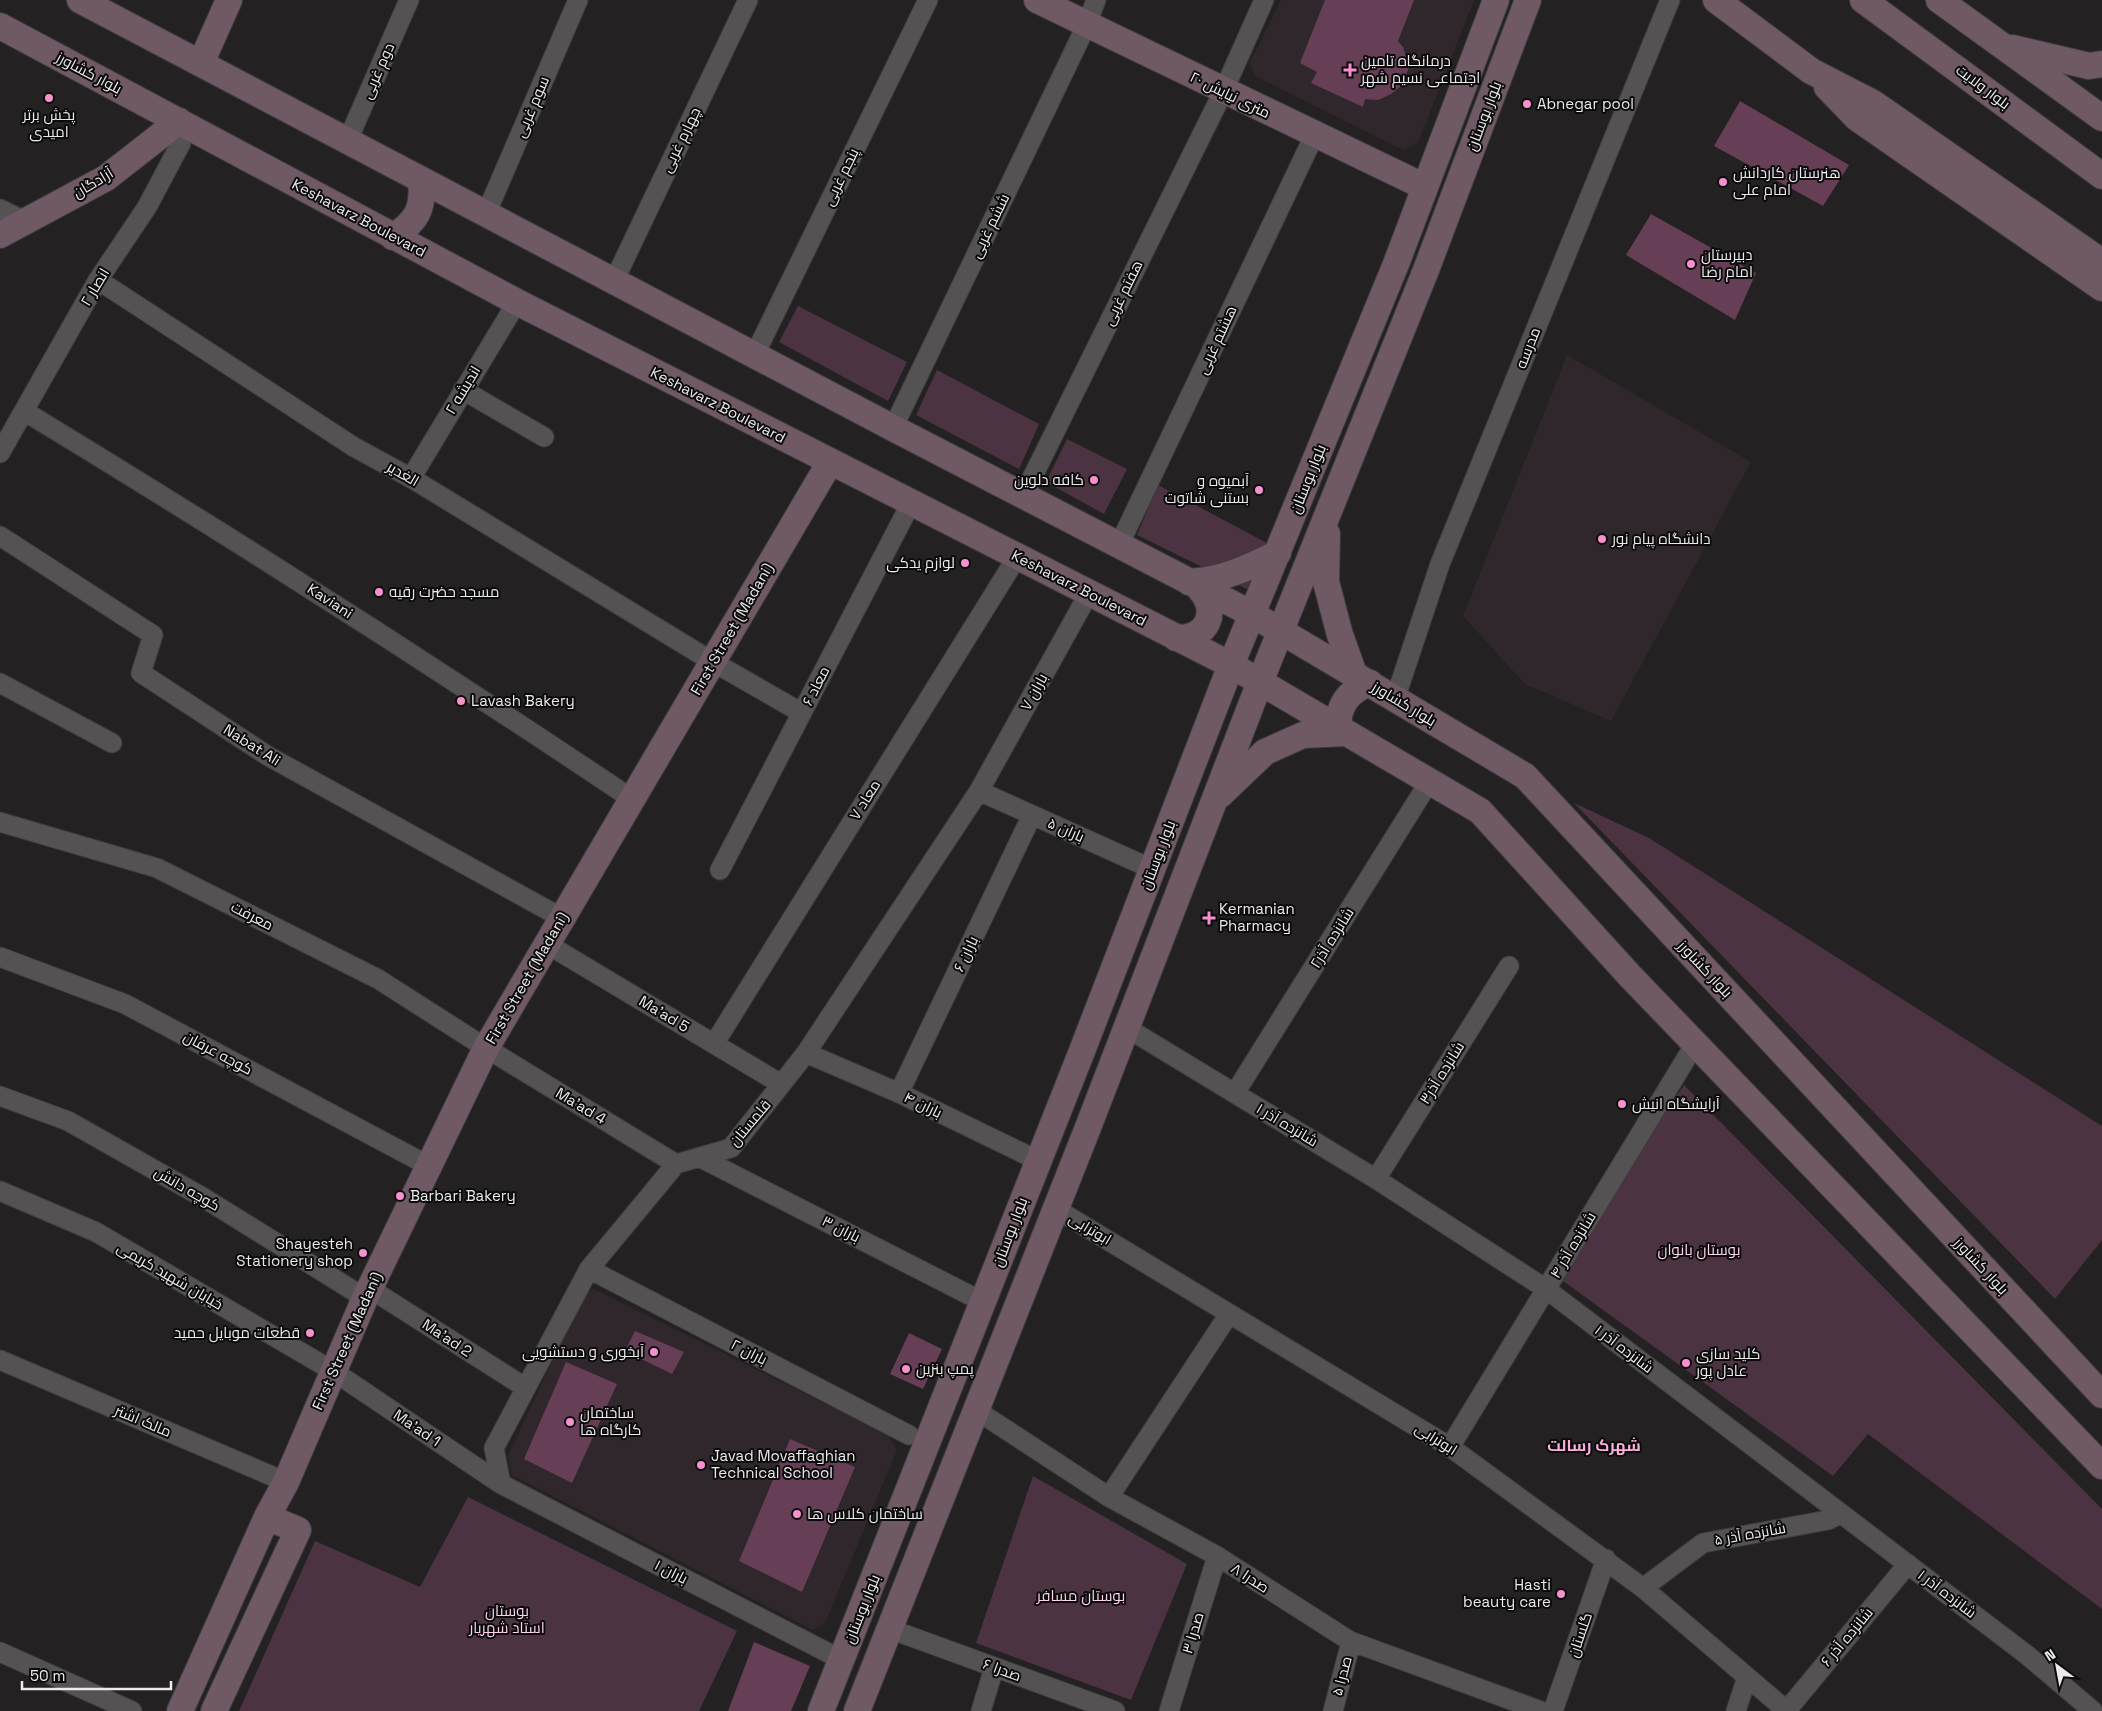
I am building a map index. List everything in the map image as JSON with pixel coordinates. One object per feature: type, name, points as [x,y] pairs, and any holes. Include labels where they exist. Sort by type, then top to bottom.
[{"type":"street","points":[[80,0],[347,142],[1252,614]]},
{"type":"street","points":[[201,63],[229,0]]},
{"type":"street","name":"دوم غربی","points":[[347,142],[409,0]]},
{"type":"street","name":"سوم غربی","points":[[486,214],[578,0]]},
{"type":"street","name":"چهارم غربی","points":[[614,281],[748,0]]},
{"type":"street","name":"پنجم غربی","points":[[755,354],[928,0]]},
{"type":"street","name":"۲۰ متری نیایش","points":[[1037,0],[1314,136],[1425,187]]},
{"type":"street","name":"ششم غربی","points":[[893,428],[1087,24],[1096,0]]},
{"type":"street","name":"هفتم غربی","points":[[1024,494],[1223,92],[1264,0]]},
{"type":"street","name":"بلوار بوستان","points":[[821,1711],[1056,1117],[1231,665],[1392,273],[1496,0]]},
{"type":"street","name":"بلوار بوستان","points":[[857,1711],[1127,1028],[1260,682],[1426,270],[1528,0]]},
{"type":"street","name":"مدرسه","points":[[1395,698],[1440,564],[1670,0]]},
{"type":"street","points":[[1716,0],[1811,71],[1857,118],[2102,288]]},
{"type":"street","name":"بلوار ولایت","points":[[1863,0],[2102,176]]},
{"type":"street","points":[[1940,0],[2102,118]]},
{"type":"street","name":"بلوار کشاورز","points":[[0,26],[179,121]]},
{"type":"street","points":[[2001,46],[2089,66],[2102,64]]},
{"type":"street","points":[[1811,71],[1872,103],[2102,262]]},
{"type":"street","name":"آزادگان","points":[[0,235],[106,178],[179,121]]},
{"type":"street","name":"Keshavarz Boulevard","points":[[179,121],[517,302],[1231,665],[1260,682]]},
{"type":"street","name":"انصار ۲","points":[[0,453],[98,280],[147,207],[181,143],[179,121]]},
{"type":"street","name":"هشتم غربی","points":[[1120,545],[1314,136]]},
{"type":"street","points":[[394,237],[408,227],[418,213],[423,197],[421,180]]},
{"type":"street","points":[[0,209],[25,221]]},
{"type":"street","name":"الغدیر","points":[[98,280],[354,447],[411,478],[713,662],[802,713]]},
{"type":"street","name":"اندیشه ۲","points":[[411,478],[462,390],[517,302]]},
{"type":"street","points":[[462,390],[544,437]]},
{"type":"street","name":"Kaviani","points":[[24,411],[202,519],[503,713],[632,799]]},
{"type":"street","name":"First Street (Madani)","points":[[180,1711],[267,1517],[286,1482],[367,1293],[486,1048],[830,462]]},
{"type":"street","name":"معاد ۶","points":[[720,870],[911,503]]},
{"type":"street","points":[[1328,515],[1326,582],[1340,635],[1362,679],[1359,687],[1342,704],[1338,716],[1342,731]]},
{"type":"street","name":"Nabat Ali","points":[[0,536],[153,635],[141,673],[268,756],[562,918]]},
{"type":"street","points":[[1194,585],[1252,566],[1278,553]]},
{"type":"street","name":"معاد ۷","points":[[714,1044],[1017,557]]},
{"type":"street","points":[[1176,638],[1187,638],[1205,627],[1210,617],[1210,606],[1207,596],[1194,585]]},
{"type":"street","name":"باران ۷","points":[[979,791],[1089,593]]},
{"type":"street","name":"بلوار کشاورز","points":[[1252,614],[1525,776],[2102,1395]]},
{"type":"street","points":[[1260,682],[1480,812],[1695,1044],[2102,1466]]},
{"type":"street","points":[[0,683],[112,743]]},
{"type":"street","points":[[1215,801],[1265,752],[1303,735],[1342,731]]},
{"type":"street","name":"شانزده آذر۲","points":[[1235,1094],[1429,782]]},
{"type":"street","name":"باران ۵","points":[[979,791],[1152,868]]},
{"type":"street","name":"قلمستان","points":[[676,1164],[731,1148],[806,1053],[979,791]]},
{"type":"street","name":"باران ۶","points":[[899,1093],[1032,814]]},
{"type":"street","name":"معرفت","points":[[0,822],[156,868],[378,979],[486,1048]]},
{"type":"street","name":"Ma'ad 5","points":[[547,944],[781,1084]]},
{"type":"street","name":"کوچه عرفان","points":[[0,958],[125,1004],[429,1166]]},
{"type":"street","name":"شانزده آذر۳","points":[[1376,1179],[1509,966]]},
{"type":"street","name":"شانزده آذر ۱","points":[[1127,1028],[1376,1179],[1546,1289],[2027,1655],[2093,1711]]},
{"type":"street","name":"شانزده آذر ۴","points":[[1450,1447],[1695,1044]]},
{"type":"street","name":"Ma'ad 4","points":[[486,1048],[676,1164]]},
{"type":"street","name":"باران ۴","points":[[806,1053],[899,1093],[1038,1161]]},
{"type":"street","name":"کوچه دانش","points":[[0,1096],[68,1121],[367,1293]]},
{"type":"street","points":[[1056,1117],[1087,1130]]},
{"type":"street","name":"باران ۳","points":[[699,1157],[983,1302]]},
{"type":"street","points":[[501,1484],[494,1448],[589,1269],[676,1164]]},
{"type":"street","name":"خیابان شهید کریمی","points":[[0,1191],[96,1232],[333,1372]]},
{"type":"street","name":"ابوترابی","points":[[1056,1209],[1450,1447],[1606,1559],[1643,1588],[1787,1711]]},
{"type":"street","name":"باران ۲","points":[[589,1269],[909,1435]]},
{"type":"street","name":"Ma'ad 2","points":[[367,1293],[526,1388]]},
{"type":"street","points":[[1109,1497],[1229,1314]]},
{"type":"street","name":"مالک اشتر","points":[[0,1360],[286,1482]]},
{"type":"street","name":"Ma'ad 1","points":[[333,1372],[501,1484]]},
{"type":"street","name":"صدرا ۸","points":[[976,1410],[1109,1497],[1217,1556],[1352,1642],[1541,1711]]},
{"type":"street","name":"باران ۱","points":[[501,1484],[842,1660]]},
{"type":"street","name":"شانزده آذر ۵","points":[[1643,1588],[1703,1543],[1828,1520],[1840,1514]]},
{"type":"street","points":[[214,1711],[298,1530],[267,1517]]},
{"type":"street","name":"صدرا ۳","points":[[1169,1711],[1217,1556]]},
{"type":"street","name":"گلستان","points":[[1553,1711],[1606,1559]]},
{"type":"street","name":"شانزده آذر ۶","points":[[1787,1711],[1908,1564]]},
{"type":"street","name":"صدرا ۶","points":[[890,1629],[1116,1711]]},
{"type":"street","name":"صدرا ۵","points":[[1333,1711],[1352,1642]]},
{"type":"street","points":[[0,1652],[132,1711]]},
{"type":"street","points":[[981,1711],[994,1668]]},
{"type":"street","points":[[1736,1711],[1748,1677]]},
{"type":"shaded area","name":"درمانگاه تامین اجتماعی نسیم شهر","points":[[1281,0],[1474,0],[1418,143],[1403,150],[1255,76],[1250,63]]},
{"type":"shaded area","name":"دانشگاه پیام نور","points":[[1567,355],[1751,462],[1611,721],[1525,684],[1463,616]]},
{"type":"shaded area","name":"Javad Movaffaghian Technical School","points":[[594,1289],[887,1434],[897,1450],[826,1621],[813,1630],[512,1475],[508,1456],[584,1293]]},
{"type":"green space","points":[[798,306],[907,362],[888,401],[779,342]]},
{"type":"green space","points":[[937,370],[1039,424],[1019,469],[916,415]]},
{"type":"green space","points":[[1067,439],[1127,469],[1104,514],[1046,482]]},
{"type":"green space","points":[[1158,485],[1267,543],[1247,589],[1137,535]]},
{"type":"green space","points":[[1574,803],[1649,838],[2102,1126],[2102,1240],[2055,1299]]},
{"type":"green space","name":"بوستان بانوان","points":[[1684,1085],[2102,1509],[2102,1609],[1868,1434],[1833,1476],[1552,1273]]},
{"type":"green space","name":"بوستان مسافر","points":[[1033,1476],[1187,1564],[1131,1700],[976,1643]]},
{"type":"green space","name":"بوستان استاد شهریار","points":[[468,1497],[737,1631],[699,1711],[239,1711],[315,1541],[420,1587]]},
{"type":"building","points":[[1325,0],[1414,0],[1398,41],[1403,47],[1409,68],[1400,87],[1378,100],[1365,99],[1363,107],[1311,83],[1317,72],[1300,63]]},
{"type":"building","points":[[1740,101],[1849,165],[1823,206],[1714,146]]},
{"type":"building","name":"دبیرستان امام رضا","points":[[1651,214],[1756,273],[1735,320],[1626,255]]},
{"type":"building","name":"آبخوری و دستشویی","points":[[635,1331],[684,1352],[672,1374],[625,1351]]},
{"type":"building","points":[[909,1333],[942,1349],[923,1389],[890,1374]]},
{"type":"building","name":"ساختمان کارگاه ها","points":[[566,1362],[617,1384],[572,1483],[524,1459]]},
{"type":"building","name":"ساختمان کلاس ها","points":[[790,1439],[855,1467],[802,1592],[739,1561]]},
{"type":"building","points":[[754,1642],[810,1666],[791,1711],[728,1711]]},
{"type":"place","name":"درمانگاه تامین اجتماعی نسیم شهر","points":[[1350,70]]},
{"type":"place","name":"پخش برتر امیدی","points":[[49,98]]},
{"type":"place","name":"Abnegar pool","points":[[1527,104]]},
{"type":"place","name":"هنرستان کاردانش امام علی","points":[[1723,182]]},
{"type":"place","name":"دبیرستان امام رضا","points":[[1691,264]]},
{"type":"place","name":"کافه دلوین","points":[[1094,480]]},
{"type":"place","name":"آبمیوه و بستنی شاتوت","points":[[1259,490]]},
{"type":"place","name":"دانشگاه پیام نور","points":[[1602,539]]},
{"type":"place","name":"لوازم یدکی","points":[[965,563]]},
{"type":"place","name":"مسجد حضرت رقیه","points":[[379,592]]},
{"type":"place","name":"Lavash Bakery","points":[[461,701]]},
{"type":"place","name":"Kermanian Pharmacy","points":[[1209,918]]},
{"type":"place","name":"آرایشگاه انیش","points":[[1622,1104]]},
{"type":"place","name":"Barbari Bakery","points":[[400,1196]]},
{"type":"place","name":"Shayesteh Stationery shop","points":[[363,1253]]},
{"type":"place","name":"قطعات موبایل حمید","points":[[310,1333]]},
{"type":"place","name":"آبخوری و دستشویی","points":[[654,1352]]},
{"type":"place","name":"کلید سازی عادل پور","points":[[1686,1363]]},
{"type":"place","name":"پمپ بنزین","points":[[906,1369]]},
{"type":"place","name":"ساختمان کارگاه ها","points":[[570,1422]]},
{"type":"place","name":"Javad Movaffaghian Technical School","points":[[701,1465]]},
{"type":"place","name":"ساختمان کلاس ها","points":[[797,1514]]},
{"type":"place","name":"Hasti beauty care","points":[[1561,1594]]},
{"type":"district","name":"شهرک رسالت","points":[[1594,1445]]}]
